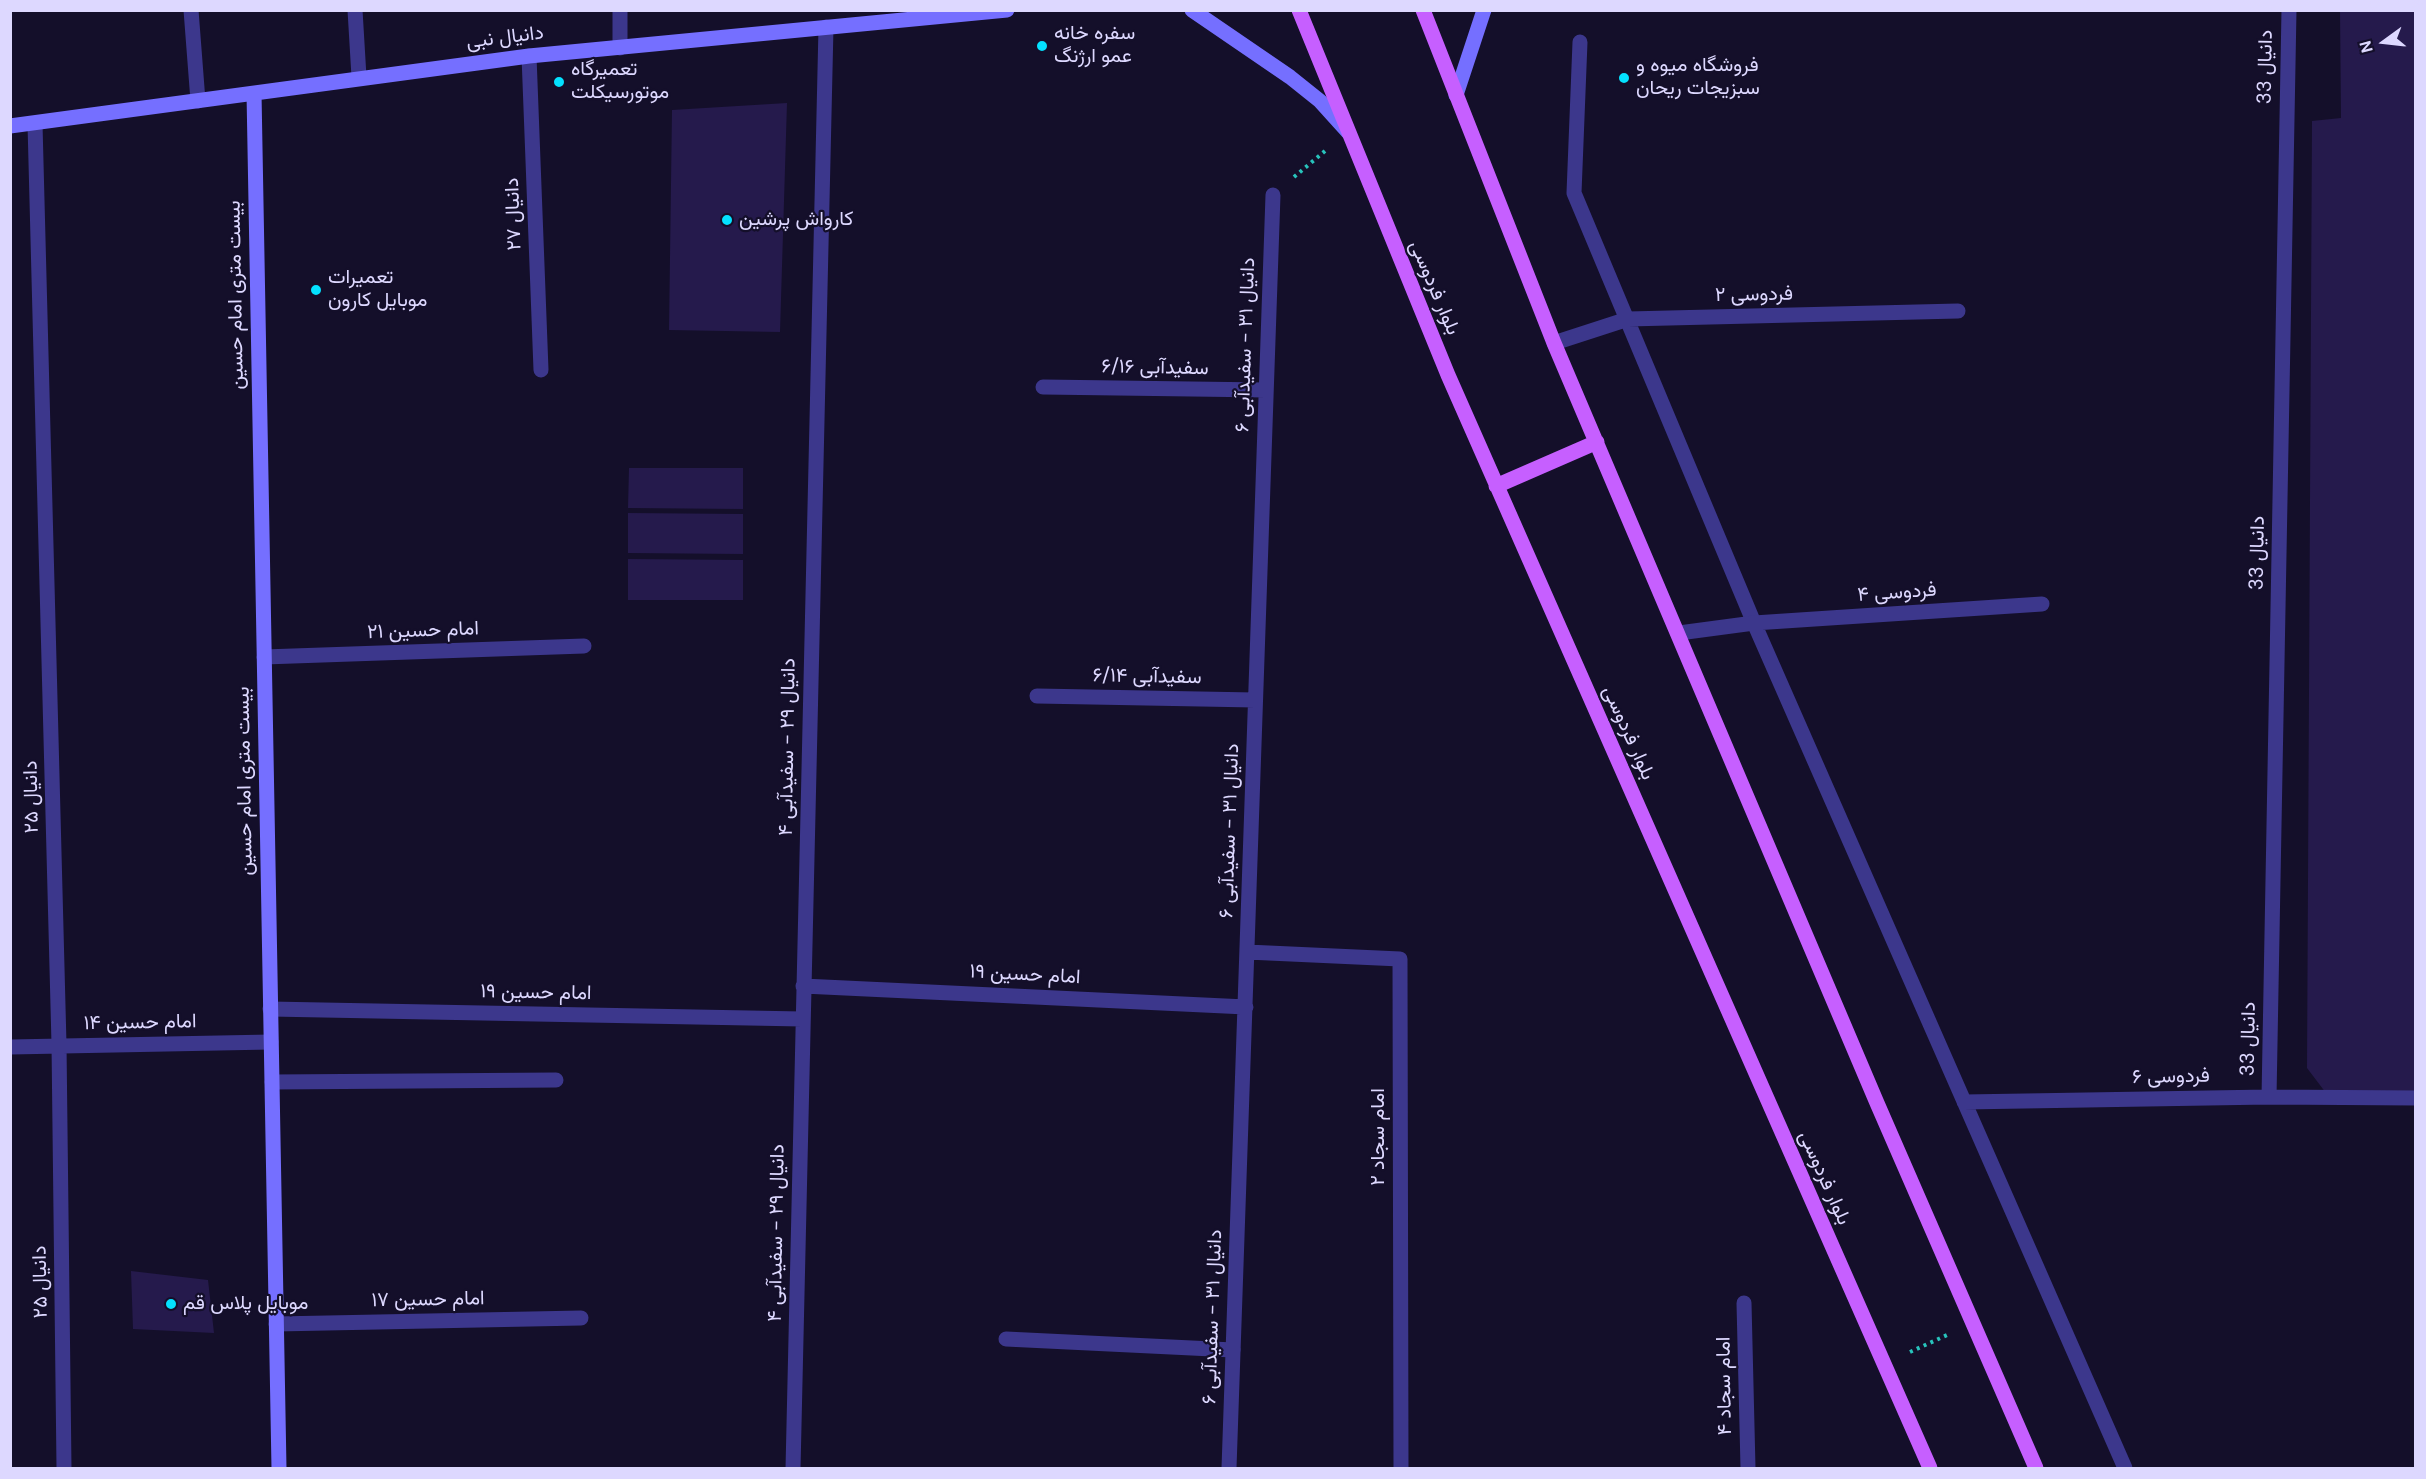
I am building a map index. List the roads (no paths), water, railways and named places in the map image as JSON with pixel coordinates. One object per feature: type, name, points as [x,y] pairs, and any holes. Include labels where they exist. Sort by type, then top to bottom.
[{"type":"main road","points":[[1192,10],[1290,77],[1320,101],[1348,132]]},
{"type":"main road","name":"بلوار فردوسی","points":[[1299,10],[1448,375],[1496,486],[1930,1468]]},
{"type":"main road","points":[[1423,10],[1512,231],[1554,343],[1877,1103],[2036,1468]]},
{"type":"main road","points":[[1456,94],[1485,10]]},
{"type":"main road","name":"دانیال نبی","points":[[10,126],[359,77],[529,56],[1006,11]]},
{"type":"main road","name":"بیست متری امام حسین","points":[[254,93],[279,1468]]},
{"type":"main road","points":[[1496,486],[1597,442]]},
{"type":"street","points":[[191,10],[198,101]]},
{"type":"street","points":[[355,10],[359,77]]},
{"type":"street","points":[[620,10],[620,48]]},
{"type":"street","name":"دانیال 33","points":[[2269,1097],[2289,10]]},
{"type":"street","name":"دانیال ۲۹ - سفیدآبی ۴","points":[[793,1468],[826,27]]},
{"type":"street","points":[[1580,42],[1574,192],[1754,623],[2125,1468]]},
{"type":"street","name":"دانیال ۲۷","points":[[529,56],[541,370]]},
{"type":"street","name":"دانیال ۲۵","points":[[35,124],[59,1044],[64,1468]]},
{"type":"street","name":"دانیال ۳۱ - سفیدآبی ۶","points":[[1229,1468],[1273,195]]},
{"type":"street","name":"فردوسی ۲","points":[[1554,343],[1628,319],[1958,311]]},
{"type":"street","name":"سفیدآبی ۶/۱۶","points":[[1043,387],[1266,390]]},
{"type":"street","name":"فردوسی ۴","points":[[1679,633],[1754,623],[2042,604]]},
{"type":"street","name":"امام حسین ۲۱","points":[[264,657],[584,646]]},
{"type":"street","name":"سفیدآبی ۶/۱۴","points":[[1037,696],[1255,700]]},
{"type":"street","name":"امام سجاد ۲","points":[[1247,952],[1400,959],[1401,1468]]},
{"type":"street","name":"امام حسین ۱۹","points":[[803,986],[1246,1007]]},
{"type":"street","name":"امام حسین ۱۹","points":[[270,1009],[802,1018]]},
{"type":"street","name":"امام حسین ۱۴","points":[[10,1047],[59,1044],[271,1042]]},
{"type":"street","points":[[272,1082],[556,1080]]},
{"type":"street","name":"فردوسی ۶","points":[[1964,1102],[2269,1097],[2415,1098]]},
{"type":"street","name":"امام سجاد ۴","points":[[1744,1303],[1748,1468]]},
{"type":"street","name":"امام حسین ۱۷","points":[[276,1324],[581,1318]]},
{"type":"street","points":[[1006,1340],[1233,1350]]},
{"type":"place","name":"سفره خانه عمو ارژنگ","points":[[1042,46]]},
{"type":"place","name":"فروشگاه میوه و سبزیجات ریحان","points":[[1624,78]]},
{"type":"place","name":"تعمیرگاه موتورسیکلت","points":[[559,82]]},
{"type":"place","name":"کارواش پرشین","points":[[727,220]]},
{"type":"place","name":"تعمیرات موبایل کارون","points":[[316,290]]},
{"type":"place","name":"موبایل پلاس قم","points":[[171,1304]]}]
